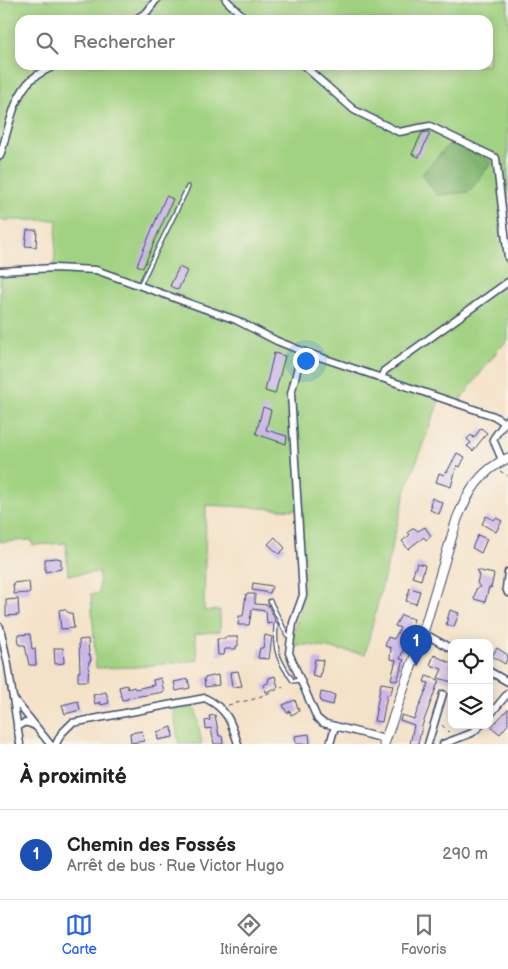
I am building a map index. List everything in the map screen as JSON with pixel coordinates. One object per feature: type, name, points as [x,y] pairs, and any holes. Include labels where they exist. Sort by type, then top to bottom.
[{"type":"main road","points":[[385,742],[423,632],[457,519],[467,496],[484,473],[505,459]]},
{"type":"street","points":[[142,15],[147,12],[156,0]]},
{"type":"street","points":[[226,0],[242,15]]},
{"type":"street","points":[[0,156],[16,105],[25,87],[31,80],[48,70]]},
{"type":"street","points":[[309,70],[354,110],[399,132],[430,126],[496,158],[508,258]]},
{"type":"street","points":[[0,271],[54,268],[96,270],[236,320],[277,341],[302,351],[506,420],[493,439],[505,459]]},
{"type":"street","points":[[381,378],[384,371],[508,282]]},
{"type":"street","points":[[302,351],[291,394],[303,595],[293,623],[289,653],[317,718],[323,723],[385,742]]},
{"type":"street","points":[[508,572],[506,588],[508,593]]},
{"type":"street","points":[[0,627],[20,744]]},
{"type":"street","points":[[423,632],[448,647]]},
{"type":"street","points":[[493,673],[508,681]]},
{"type":"street","points":[[493,711],[508,693]]},
{"type":"street","points":[[428,744],[443,694]]},
{"type":"street","points":[[13,698],[50,744]]},
{"type":"street","points":[[56,744],[65,728],[84,720],[205,698],[220,707],[228,718],[238,744]]},
{"type":"street","points":[[17,728],[21,724],[28,722],[37,727]]},
{"type":"street","points":[[330,744],[334,726]]},
{"type":"street","points":[[443,744],[472,733],[476,729]]},
{"type":"lane","points":[[140,285],[188,186]]},
{"type":"lane","points":[[270,600],[287,635],[290,636]]},
{"type":"lane","points":[[276,625],[277,656],[293,680],[300,680]]},
{"type":"path","points":[[220,707],[254,699],[300,680]]},
{"type":"path","points":[[436,717],[456,738]]},
{"type":"green space","points":[[0,0],[508,0],[508,224],[504,220],[508,259],[508,282],[506,285],[508,287],[508,340],[498,350],[459,404],[440,398],[406,490],[365,654],[309,645],[290,645],[303,595],[298,510],[206,505],[204,611],[220,610],[220,631],[195,634],[198,660],[136,667],[96,668],[91,594],[99,594],[99,572],[68,575],[66,543],[33,545],[31,540],[0,542],[0,271],[54,268],[57,220],[0,220]]},
{"type":"green space","points":[[452,141],[492,162],[469,192],[437,195],[422,174]]},
{"type":"green space","points":[[195,706],[202,744],[179,744],[173,709]]},
{"type":"building","points":[[422,133],[430,133],[419,157],[412,154]]},
{"type":"building","points":[[166,196],[173,199],[143,268],[137,265]]},
{"type":"building","points":[[27,230],[37,230],[36,247],[25,246]]},
{"type":"building","points":[[179,267],[187,271],[178,290],[170,286]]},
{"type":"building","points":[[274,353],[285,356],[275,394],[265,391]]},
{"type":"building","points":[[263,407],[271,410],[266,430],[287,436],[286,444],[256,434]]},
{"type":"building","points":[[481,428],[487,433],[473,451],[467,446],[471,443],[467,439],[471,435],[474,438]]},
{"type":"building","points":[[457,453],[465,457],[460,467],[457,465],[451,487],[436,482],[439,473],[444,475],[445,471],[447,472]]},
{"type":"building","points":[[432,498],[443,503],[439,514],[430,510]]},
{"type":"building","points":[[486,516],[502,521],[496,532],[482,524]]},
{"type":"building","points":[[425,527],[431,536],[426,540],[424,537],[408,549],[402,541],[410,535],[408,532],[414,528],[418,531]]},
{"type":"building","points":[[478,535],[487,539],[481,553],[472,548]]},
{"type":"building","points":[[275,537],[285,548],[279,554],[268,544]]},
{"type":"building","points":[[45,559],[61,559],[61,569],[45,572]]},
{"type":"building","points":[[417,563],[425,565],[421,580],[412,577]]},
{"type":"building","points":[[476,570],[494,574],[485,602],[474,599],[476,589],[480,587],[477,583],[479,575]]},
{"type":"building","points":[[29,581],[30,593],[14,594],[13,583]]},
{"type":"building","points":[[253,583],[272,586],[270,593],[252,590]]},
{"type":"building","points":[[410,588],[420,591],[416,604],[406,601]]},
{"type":"building","points":[[246,594],[255,594],[255,604],[268,605],[275,622],[267,624],[266,611],[252,609],[249,625],[238,625],[239,616],[243,616]]},
{"type":"building","points":[[18,599],[19,615],[6,616],[6,600]]},
{"type":"building","points":[[64,609],[72,613],[74,628],[61,629],[59,610]]},
{"type":"building","points":[[450,610],[459,613],[454,627],[446,624]]},
{"type":"building","points":[[401,615],[414,619],[400,659],[404,660],[397,681],[391,679],[396,660],[390,659],[391,648],[385,646],[388,637],[394,639],[400,628],[395,626]]},
{"type":"building","points":[[30,634],[32,649],[35,648],[36,665],[29,665],[25,645],[19,645],[18,635]]},
{"type":"building","points":[[265,635],[272,637],[269,659],[258,658],[260,648],[263,648]]},
{"type":"building","points":[[225,637],[238,637],[238,646],[236,646],[236,649],[225,649],[224,655],[218,655],[217,639],[225,639]]},
{"type":"building","points":[[88,639],[91,661],[89,661],[88,681],[78,681],[78,672],[80,672],[79,640]]},
{"type":"building","points":[[54,648],[63,648],[64,663],[55,664]]},
{"type":"building","points":[[497,648],[508,655],[505,664],[493,657]]},
{"type":"building","points":[[434,655],[448,662],[448,681],[438,678],[442,669],[430,665]]},
{"type":"building","points":[[315,659],[323,660],[320,678],[312,676]]},
{"type":"building","points":[[238,671],[242,686],[232,687],[230,672]]},
{"type":"building","points":[[218,675],[219,685],[205,687],[204,678]]},
{"type":"building","points":[[275,676],[278,687],[266,692],[263,685],[268,683],[269,678]]},
{"type":"building","points":[[426,676],[439,680],[422,726],[418,744],[410,744],[414,725],[400,720],[402,715],[414,719],[429,683],[424,682]]},
{"type":"building","points":[[161,678],[164,692],[122,700],[119,687],[127,685],[128,689],[134,687],[135,689],[154,685],[153,680]]},
{"type":"building","points":[[188,679],[190,688],[176,691],[174,682]]},
{"type":"building","points":[[381,683],[393,685],[391,694],[387,695],[382,722],[374,721]]},
{"type":"building","points":[[106,692],[109,703],[101,705],[100,702],[95,704],[93,695]]},
{"type":"building","points":[[321,692],[335,695],[333,705],[321,702]]},
{"type":"building","points":[[295,700],[299,711],[291,715],[290,711],[287,713],[283,705]]},
{"type":"building","points":[[78,701],[80,710],[65,714],[62,705]]},
{"type":"building","points":[[508,709],[508,724],[500,734],[493,729],[493,725]]},
{"type":"building","points":[[215,715],[219,736],[222,736],[223,744],[214,744],[211,728],[206,729],[205,721],[210,720],[209,716]]},
{"type":"building","points":[[172,727],[173,737],[158,740],[157,732]]},
{"type":"building","points":[[142,731],[144,741],[131,743],[130,733]]},
{"type":"building","points":[[309,734],[310,744],[296,744],[295,736]]},
{"type":"place","name":"Chemin des Fossés","points":[[416,666]]}]
